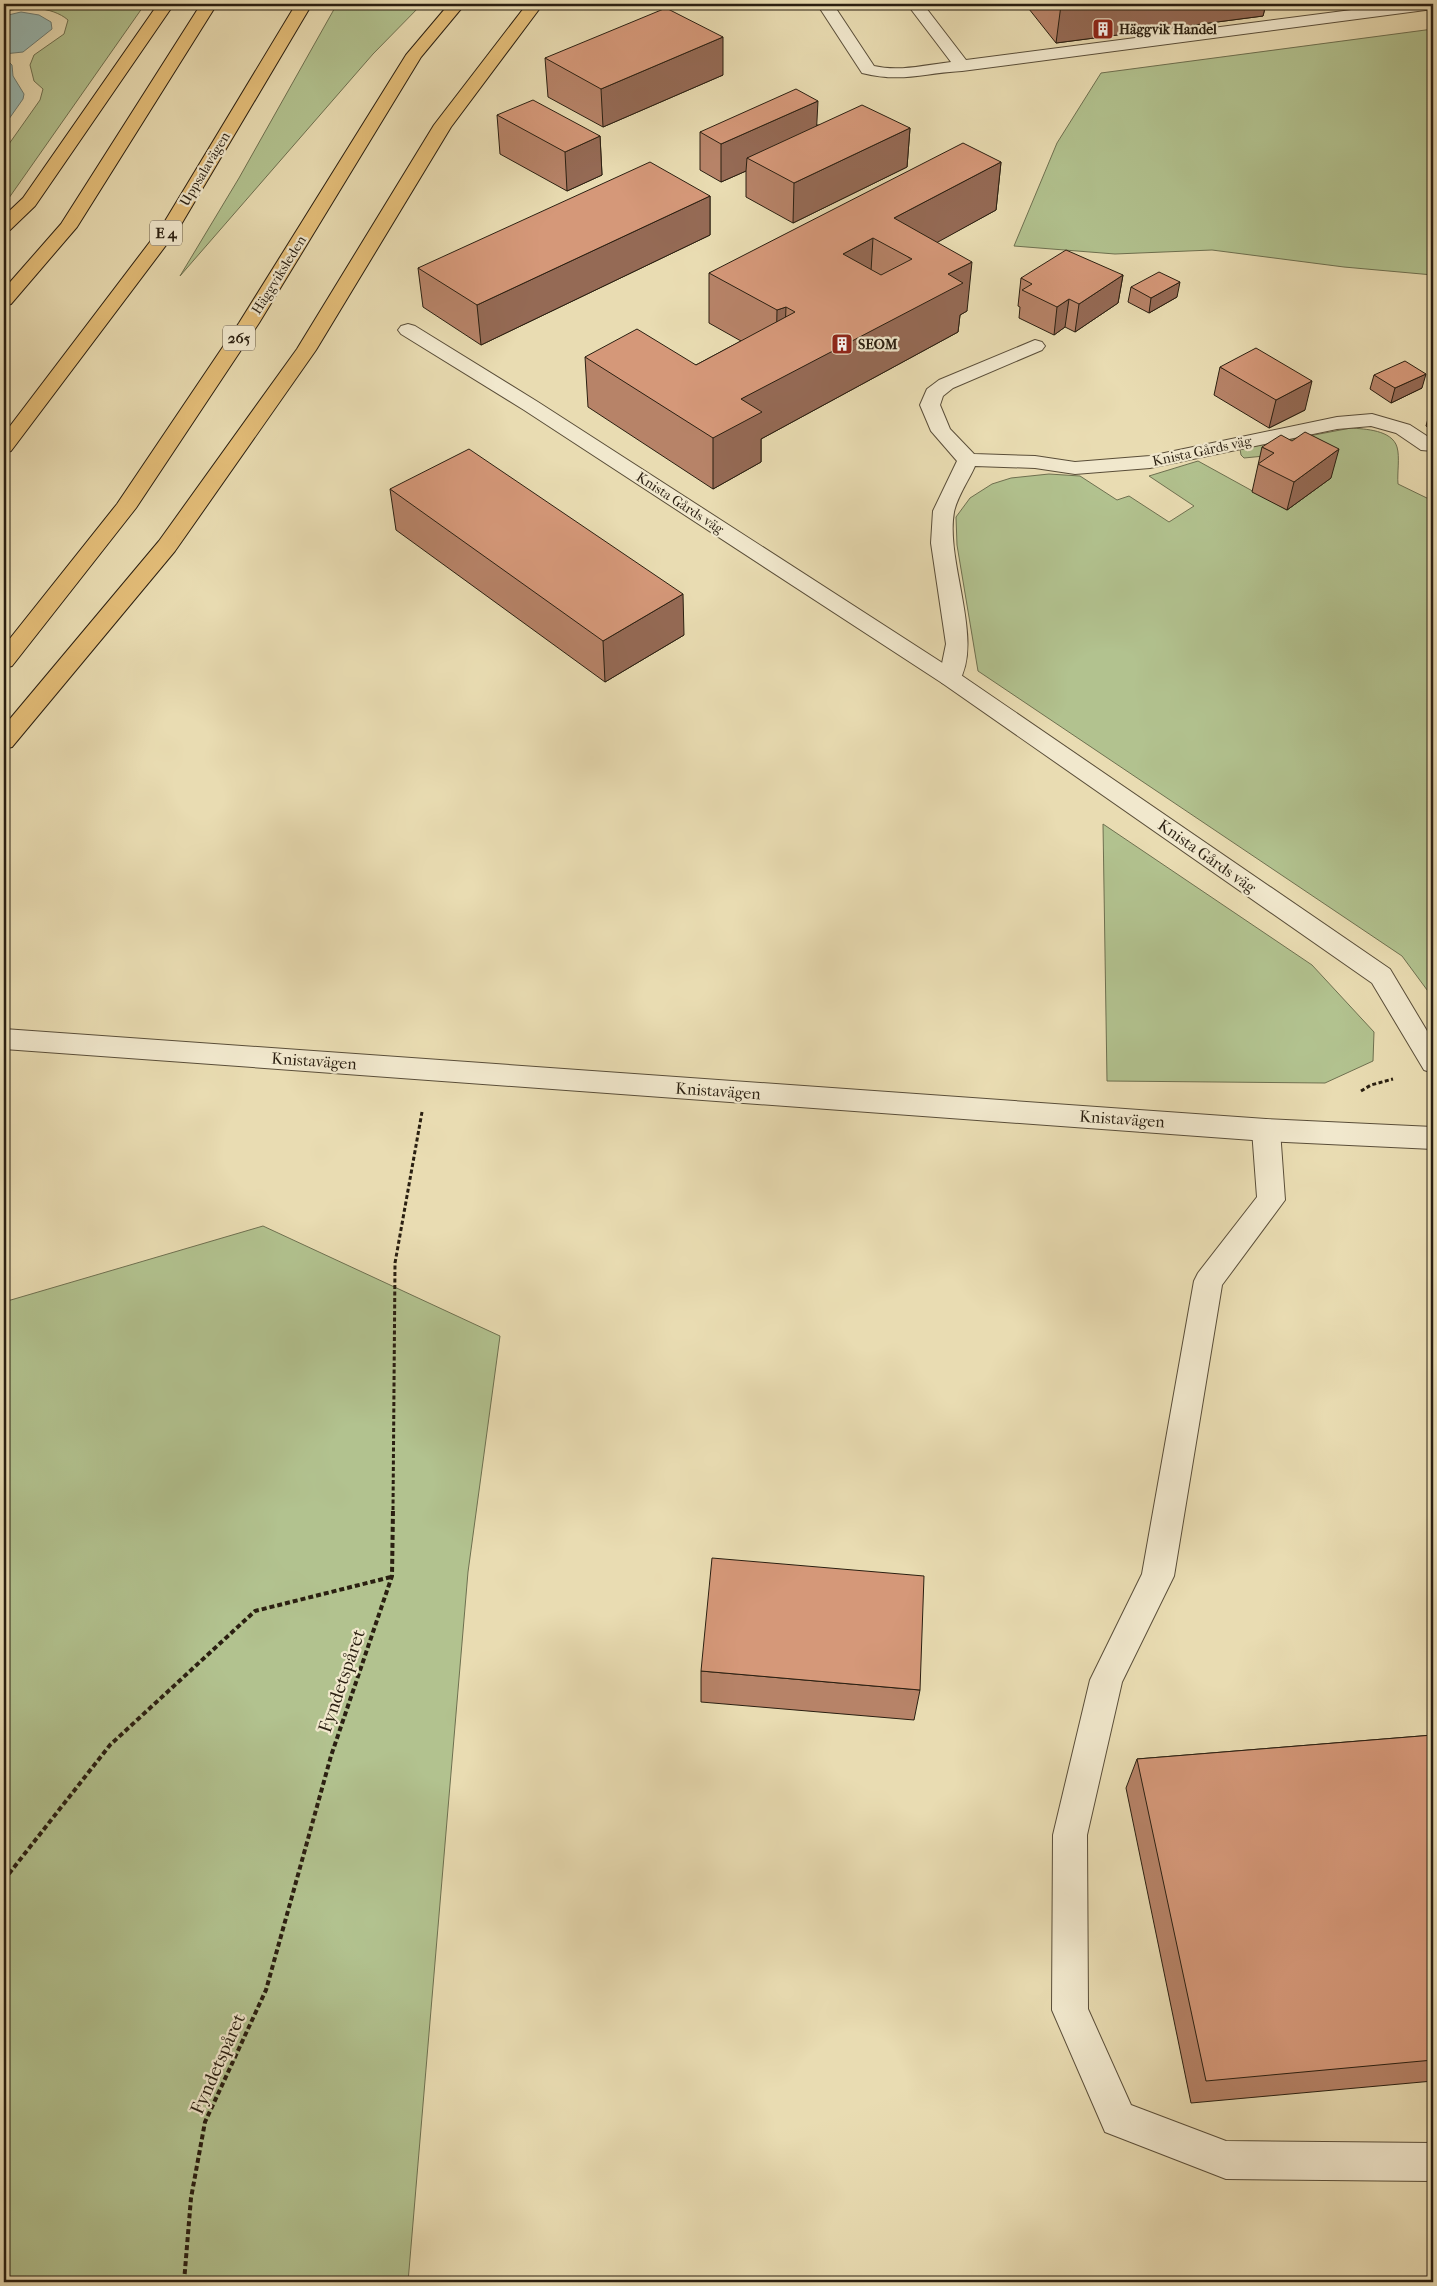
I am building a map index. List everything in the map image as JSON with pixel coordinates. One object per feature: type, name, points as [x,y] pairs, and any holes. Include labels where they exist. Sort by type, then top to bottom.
[{"type":"highway","points":[[4,226],[29,202],[166,4]]},
{"type":"highway","points":[[4,300],[68,228],[209,4]]},
{"type":"highway","name":"Uppsalavägen","points":[[4,447],[170,228],[304,4]]},
{"type":"highway","name":"Häggviksleden","points":[[4,661],[124,508],[249,323],[414,55],[457,4]]},
{"type":"highway","points":[[4,741],[167,546],[306,350],[443,125],[535,4]]},
{"type":"street","points":[[825,4],[868,69],[884,73],[906,73],[962,66],[1433,4]]},
{"type":"street","points":[[915,4],[962,66]]},
{"type":"street","name":"Knista Gårds väg","points":[[408,330],[539,411],[950,678],[1382,976],[1433,1063]]},
{"type":"street","points":[[950,678],[957,644],[942,542],[944,512],[968,460],[941,431],[930,405],[934,393],[946,384],[1035,346]]},
{"type":"street","name":"Knista Gårds väg","points":[[968,460],[1035,462],[1075,468],[1150,462],[1337,422],[1372,420],[1403,429],[1428,446]]},
{"type":"street","name":"Knistavägen","points":[[4,1038],[1266,1130],[1433,1138]]},
{"type":"street","points":[[1266,1130],[1271,1200],[1208,1281],[1158,1576],[1106,1680],[1070,1835],[1070,2010],[1118,2119],[1226,2160],[1433,2162]]},
{"type":"path","name":"Fyndetspåret","points":[[184,2282],[191,2198],[205,2122],[266,1990],[331,1756],[392,1576],[395,1264],[429,1070]]},
{"type":"path","points":[[4,1880],[110,1745],[255,1611],[392,1576]]},
{"type":"green space","points":[[4,4],[145,4],[4,205],[4,151],[40,100],[43,89],[34,81],[30,65],[34,55],[64,34],[68,20],[54,12],[37,8],[4,12]]},
{"type":"green space","points":[[337,4],[422,4],[373,54],[180,276],[239,178]]},
{"type":"green space","points":[[1433,29],[1433,275],[1344,267],[1212,250],[1115,254],[1014,246],[1057,143],[1101,73]]},
{"type":"green space","points":[[1351,428],[1377,432],[1390,437],[1398,451],[1398,484],[1433,501],[1433,998],[1402,956],[978,671],[957,545],[956,517],[970,498],[992,484],[1011,478],[1049,474],[1080,476],[1117,500],[1129,496],[1169,522],[1194,506],[1149,476],[1198,461],[1287,510],[1331,477],[1285,454],[1244,458],[1241,455],[1240,449]]},
{"type":"green space","points":[[1103,824],[1312,965],[1374,1032],[1373,1061],[1325,1083],[1107,1081]]},
{"type":"green space","points":[[263,1226],[500,1336],[468,1572],[408,2282],[4,2282],[4,1302]]},
{"type":"water","points":[[21,12],[39,15],[51,22],[52,29],[23,52],[4,54],[4,16]]},
{"type":"water","points":[[4,61],[8,61],[12,65],[13,76],[24,94],[23,99],[4,126]]},
{"type":"building","points":[[666,8],[723,37],[601,89],[545,58]]},
{"type":"building","points":[[796,89],[818,101],[721,144],[700,132]]},
{"type":"building","points":[[533,100],[600,136],[565,152],[497,115]]},
{"type":"building","points":[[862,105],[910,128],[794,183],[747,158]]},
{"type":"building","points":[[963,143],[1001,162],[894,218],[972,262],[948,274],[963,283],[741,399],[762,412],[713,438],[585,357],[637,329],[696,365],[795,312],[786,307],[777,310],[709,273]],"holes":[[[873,238],[912,259],[881,275],[843,254]]]},
{"type":"building","points":[[650,162],[710,196],[477,305],[418,268]]},
{"type":"building","points":[[1066,250],[1123,275],[1079,304],[1069,299],[1057,307],[1022,290],[1032,284],[1021,278]]},
{"type":"building","points":[[1159,272],[1180,282],[1151,298],[1131,287]]},
{"type":"building","points":[[1256,348],[1312,381],[1276,400],[1220,367]]},
{"type":"building","points":[[1405,361],[1426,374],[1395,388],[1374,375]]},
{"type":"building","points":[[1305,432],[1339,449],[1294,482],[1258,464],[1274,453],[1262,447],[1281,435],[1292,441]]},
{"type":"building","points":[[469,449],[683,594],[603,641],[390,489]]},
{"type":"building","points":[[712,1558],[924,1576],[920,1690],[701,1671]]},
{"type":"building","points":[[1433,1735],[1433,2060],[1206,2081],[1137,1759]]},
{"type":"place","name":"Häggvik Handel","points":[[1103,29]]},
{"type":"place","name":"SEOM","points":[[842,344]]}]
